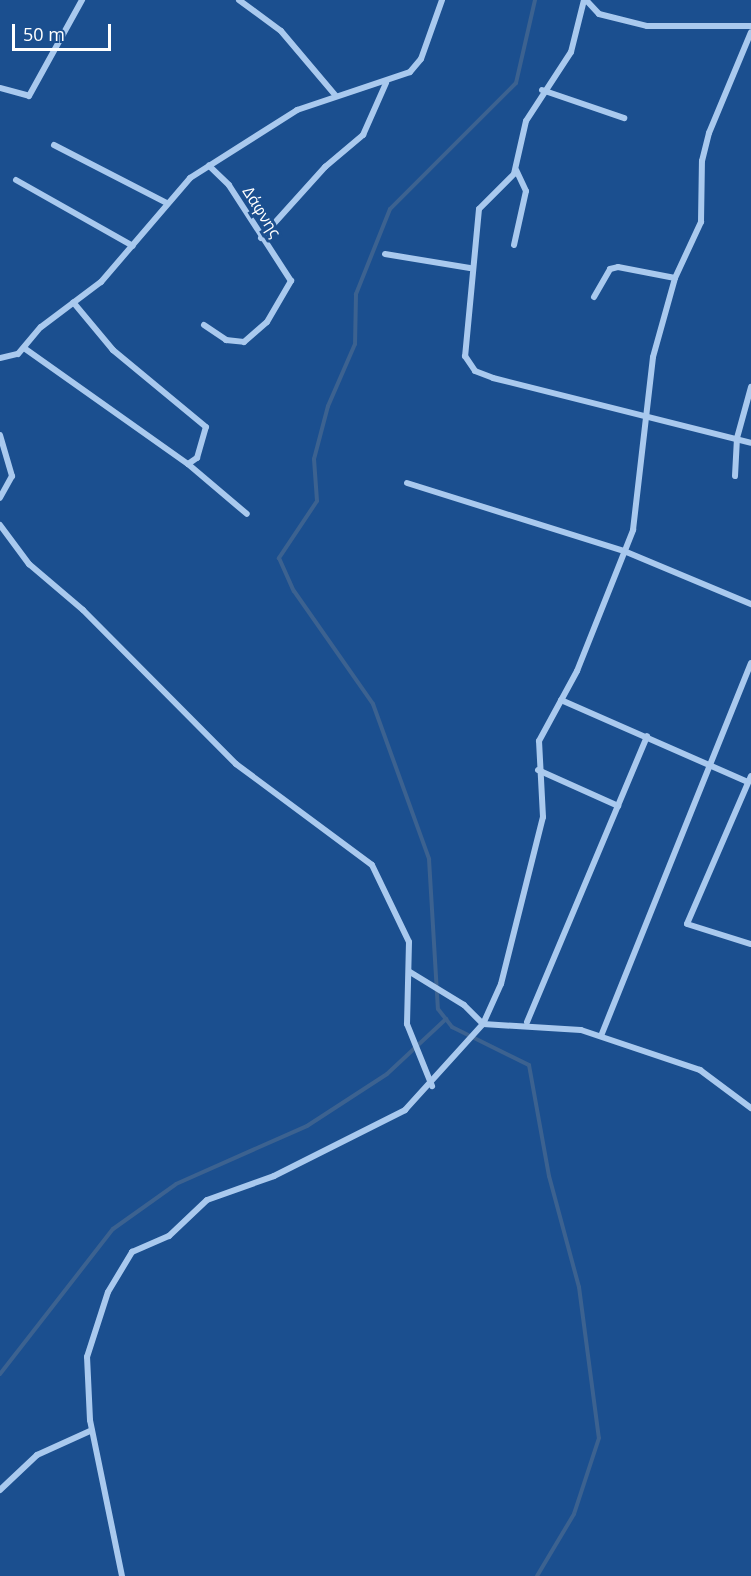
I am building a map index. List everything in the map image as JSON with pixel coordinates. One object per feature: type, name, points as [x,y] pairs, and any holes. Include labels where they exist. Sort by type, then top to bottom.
[{"type":"street","points":[[0,88],[29,96],[80,0]]},
{"type":"street","points":[[239,0],[281,31],[336,96]]},
{"type":"street","points":[[0,358],[12,358],[24,348],[134,246],[167,203],[209,166],[285,115],[336,96],[386,83],[416,67],[441,0]]},
{"type":"street","points":[[751,26],[647,26],[599,14],[585,0],[571,52],[542,90],[526,121],[516,170],[479,209],[470,268],[463,347],[474,370],[645,413],[751,443]]},
{"type":"street","points":[[122,1576],[92,1430],[90,1341],[108,1292],[132,1252],[169,1236],[207,1200],[274,1176],[405,1110],[432,1086],[483,1024],[501,984],[540,833],[539,741],[561,700],[624,551],[636,516],[645,413],[653,357],[675,278],[701,222],[705,148],[751,32]]},
{"type":"street","points":[[742,52],[751,56]]},
{"type":"street","points":[[261,238],[325,167],[363,135],[386,83]]},
{"type":"street","points":[[542,90],[624,118]]},
{"type":"street","points":[[54,145],[167,203]]},
{"type":"street","name":"Δάφνης","points":[[204,326],[226,340],[244,342],[284,298],[289,274],[261,238],[229,185],[209,166]]},
{"type":"street","points":[[514,245],[526,191],[516,170]]},
{"type":"street","points":[[16,180],[134,246]]},
{"type":"street","points":[[385,254],[470,268]]},
{"type":"street","points":[[594,297],[610,269],[618,267],[675,278]]},
{"type":"street","points":[[73,302],[129,365],[206,427],[203,450],[188,464]]},
{"type":"street","points":[[24,348],[188,464],[247,514]]},
{"type":"street","points":[[735,476],[737,438],[751,387]]},
{"type":"street","points":[[0,435],[12,476],[0,498]]},
{"type":"street","points":[[407,483],[624,551],[751,604]]},
{"type":"street","points":[[0,525],[29,564],[97,623],[150,683],[236,764],[364,856],[404,926],[410,972],[407,1024],[432,1086]]},
{"type":"street","points":[[601,1036],[713,766],[751,663]]},
{"type":"street","points":[[561,700],[713,766],[750,779],[687,924],[751,944]]},
{"type":"street","points":[[526,1022],[647,736]]},
{"type":"street","points":[[538,770],[618,806]]},
{"type":"street","points":[[410,972],[464,1005],[483,1024],[526,1022],[601,1036],[700,1070],[751,1108]]},
{"type":"street","points":[[0,1490],[37,1455],[92,1430]]},
{"type":"waterway","points":[[535,0],[516,83],[390,209],[356,294],[355,344],[328,406],[314,459],[317,501],[279,558],[294,591],[373,704],[429,859],[438,1009],[452,1027],[529,1065],[549,1176],[579,1287],[599,1438],[574,1514],[537,1576]]},
{"type":"waterway","points":[[0,1374],[113,1229],[176,1184],[307,1126],[387,1074],[446,1019]]}]
